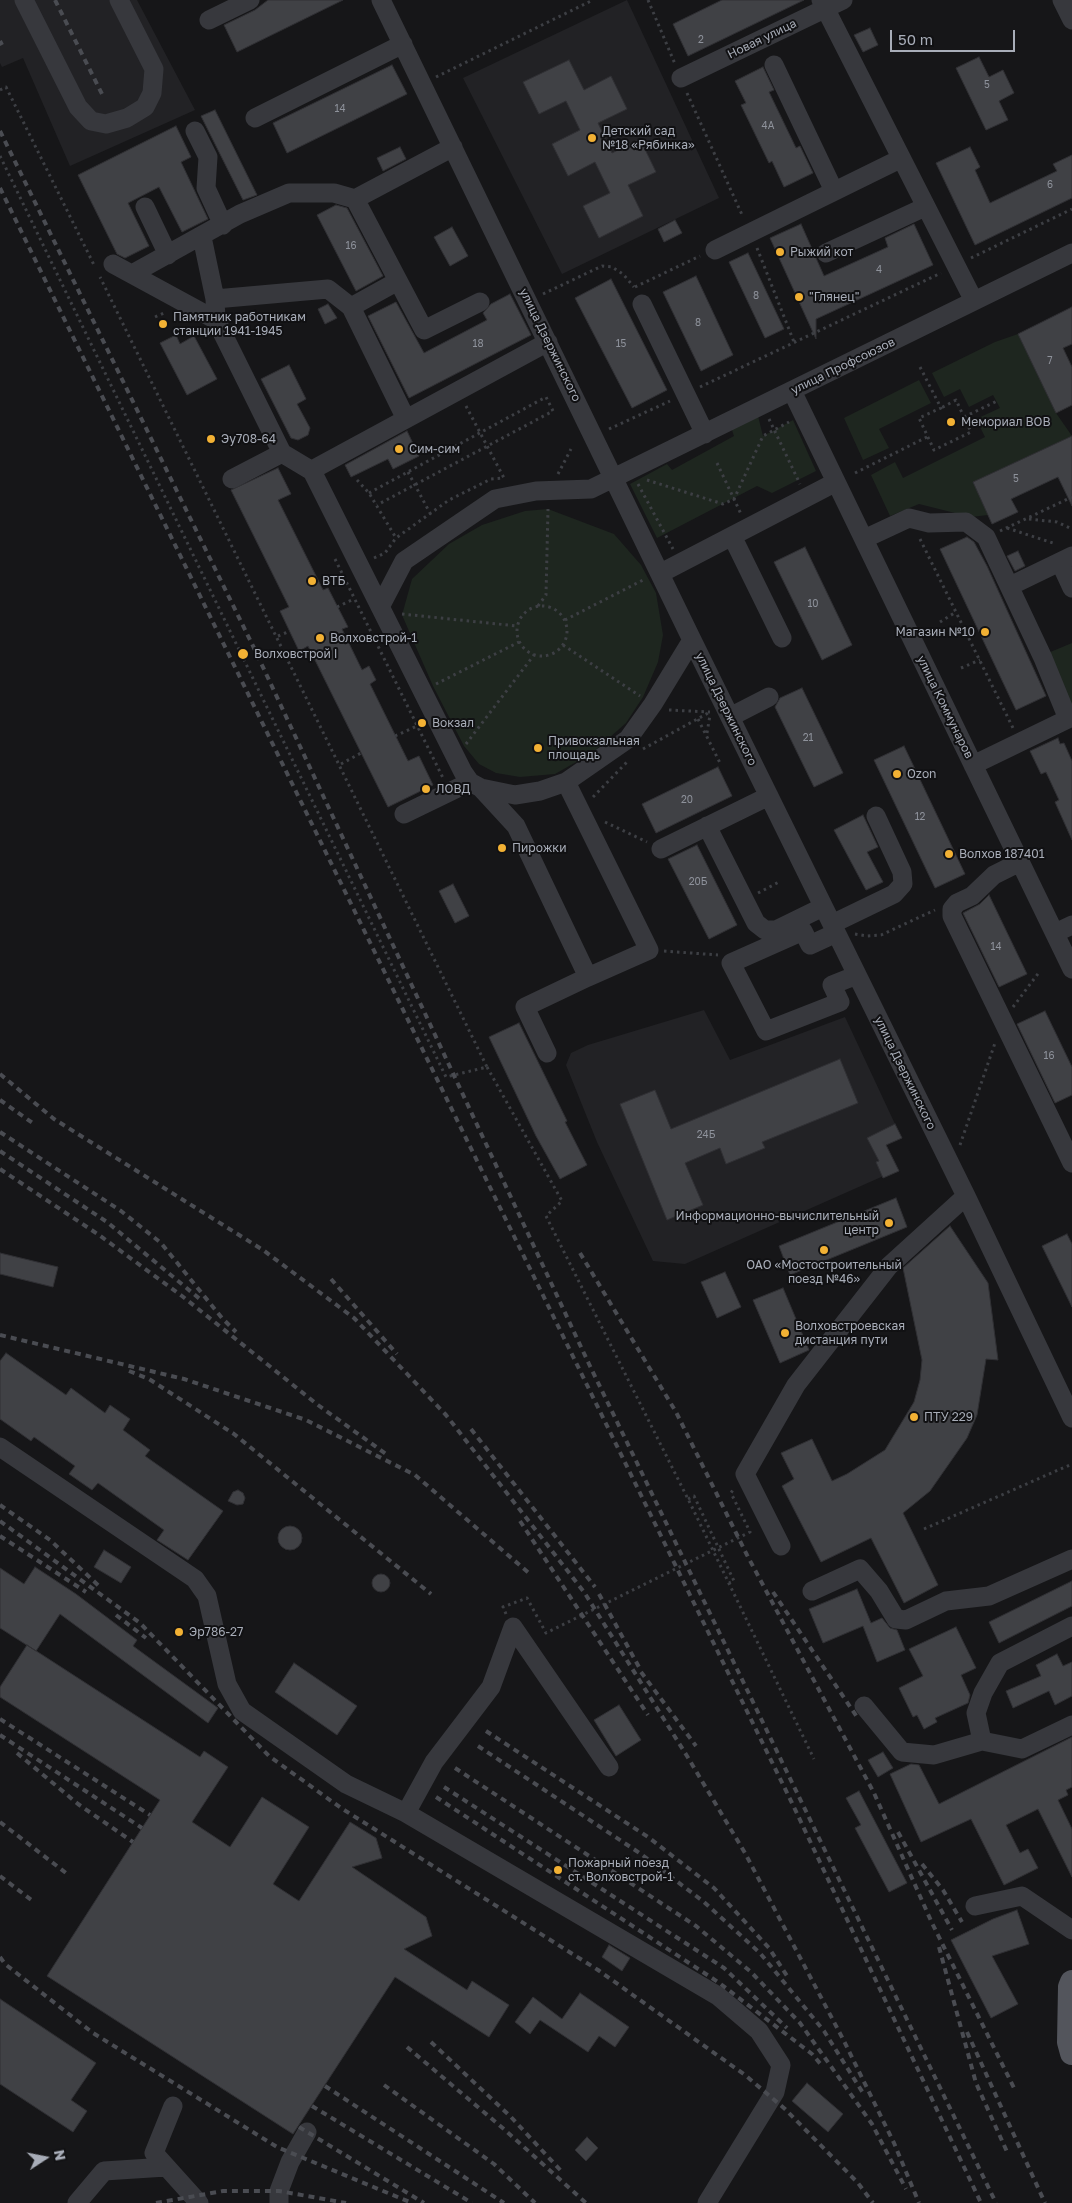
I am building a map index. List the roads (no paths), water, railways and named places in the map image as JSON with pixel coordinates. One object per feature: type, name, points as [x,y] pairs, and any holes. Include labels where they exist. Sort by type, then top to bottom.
[{"type":"main road","points":[[1071,1984],[1069,2042],[1072,2053]]},
{"type":"street","points":[[24,0],[78,107],[91,121],[106,124],[127,118],[145,107],[152,93],[154,68],[119,0]]},
{"type":"street","points":[[209,20],[250,0]]},
{"type":"street","name":"улица Дзержинского","points":[[381,0],[614,478],[654,576],[692,640],[823,907],[841,930],[857,975],[966,1196],[1072,1418]]},
{"type":"street","name":"Новая улица","points":[[681,78],[823,4],[843,0]]},
{"type":"street","points":[[1062,0],[1072,20]]},
{"type":"street","points":[[823,4],[974,302]]},
{"type":"street","points":[[255,118],[403,44]]},
{"type":"street","points":[[774,65],[834,191]]},
{"type":"street","points":[[195,131],[208,158],[206,188],[223,225]]},
{"type":"street","points":[[132,274],[202,237],[240,214],[289,193],[334,193],[355,199],[454,147]]},
{"type":"street","points":[[715,250],[900,158]]},
{"type":"street","points":[[355,199],[424,330],[480,302]]},
{"type":"street","points":[[145,207],[168,255]]},
{"type":"street","points":[[826,253],[925,207]]},
{"type":"street","points":[[202,237],[215,299],[216,320],[282,453],[312,470],[453,752],[476,785],[516,826],[588,977]]},
{"type":"street","name":"улица Профсоюзов","points":[[614,478],[1072,254]]},
{"type":"street","points":[[113,264],[216,320]]},
{"type":"street","points":[[351,307],[398,281]]},
{"type":"street","points":[[215,299],[328,289],[351,307],[406,419]]},
{"type":"street","points":[[642,304],[705,434]]},
{"type":"street","points":[[312,470],[548,342]]},
{"type":"street","name":"улица Коммунаров","points":[[792,391],[1072,969]]},
{"type":"street","points":[[232,479],[282,453]]},
{"type":"street","points":[[380,607],[404,561],[443,532],[495,499],[536,491],[591,489],[614,478]]},
{"type":"street","points":[[654,576],[836,482]]},
{"type":"street","points":[[864,539],[910,518],[929,523],[966,522],[986,537],[1010,586],[1070,718],[974,766]]},
{"type":"street","points":[[740,532],[782,638]]},
{"type":"street","points":[[1010,586],[1065,554],[1072,588]]},
{"type":"street","points":[[404,814],[449,792],[476,785],[515,795],[540,791],[566,782],[628,739],[653,704],[692,640]]},
{"type":"street","points":[[730,717],[769,697]]},
{"type":"street","points":[[547,1053],[525,1008],[649,950],[583,812],[566,782]]},
{"type":"street","points":[[661,849],[769,796]]},
{"type":"street","points":[[857,975],[832,985],[840,1002],[766,1030],[732,962],[802,931],[810,945],[841,930],[894,894],[903,884],[902,872],[876,816]]},
{"type":"street","points":[[707,826],[756,923],[765,930],[776,930],[823,907]]},
{"type":"street","points":[[1020,862],[994,875],[972,896],[957,903],[952,909],[952,916],[1072,1163]]},
{"type":"street","points":[[1055,933],[1072,925]]},
{"type":"street","points":[[781,1546],[745,1474],[796,1384],[889,1266],[966,1196]]},
{"type":"street","points":[[0,1447],[195,1579],[207,1596],[227,1684],[242,1711],[346,1784],[406,1812],[718,1996],[759,2031],[781,2065],[775,2092],[707,2203]]},
{"type":"street","points":[[812,1591],[860,1569],[878,1591],[896,1619],[906,1620],[946,1601],[989,1596],[1072,1559]]},
{"type":"street","points":[[982,1741],[976,1714],[983,1693],[1000,1663],[1072,1626]]},
{"type":"street","points":[[406,1812],[434,1762],[491,1687],[513,1628],[609,1767]]},
{"type":"street","points":[[864,1706],[902,1752],[934,1755],[982,1741],[1022,1749],[1072,1724]]},
{"type":"street","points":[[975,1906],[1022,1896],[1072,1930]]},
{"type":"street","points":[[173,2106],[154,2153],[199,2203]]},
{"type":"street","points":[[279,2203],[279,2191],[290,2162],[307,2132]]},
{"type":"street","points":[[77,2203],[104,2171],[166,2167]]},
{"type":"railway","points":[[55,0],[102,94]]},
{"type":"railway","points":[[0,41],[2,45]]},
{"type":"railway","points":[[0,131],[254,648],[589,1364],[996,2203]]},
{"type":"railway","points":[[0,188],[792,1803],[981,2203]]},
{"type":"railway","points":[[0,1074],[54,1119],[263,1250],[354,1318],[446,1415],[584,1592],[687,1756],[745,1853],[844,2041],[894,2143],[919,2203]]},
{"type":"railway","points":[[0,1100],[34,1124]]},
{"type":"railway","points":[[0,1132],[121,1211],[161,1243],[222,1318],[236,1332]]},
{"type":"railway","points":[[0,1151],[107,1222],[201,1300]]},
{"type":"railway","points":[[0,1169],[99,1235],[182,1296],[318,1405],[386,1454]]},
{"type":"railway","points":[[580,1253],[676,1412],[747,1555],[874,1793],[932,1923],[1014,2088]]},
{"type":"railway","points":[[331,1279],[397,1354]]},
{"type":"railway","points":[[0,1335],[184,1379],[306,1420],[415,1475],[530,1574]]},
{"type":"railway","points":[[129,1371],[149,1379],[234,1434],[431,1594]]},
{"type":"railway","points":[[471,1429],[595,1587]]},
{"type":"railway","points":[[0,1505],[50,1540],[100,1587]]},
{"type":"railway","points":[[0,1521],[140,1623],[269,1756],[341,1808],[598,1970],[745,2075],[785,2109],[858,2183],[873,2203]]},
{"type":"railway","points":[[520,1521],[648,1715]]},
{"type":"railway","points":[[0,1536],[86,1592]]},
{"type":"railway","points":[[773,1592],[857,1717]]},
{"type":"railway","points":[[599,1594],[640,1669]]},
{"type":"railway","points":[[116,1615],[146,1638]]},
{"type":"railway","points":[[641,1672],[696,1746]]},
{"type":"railway","points":[[0,1719],[150,1815]]},
{"type":"railway","points":[[486,1731],[648,1837],[714,1888],[769,1948],[789,1979]]},
{"type":"railway","points":[[0,1735],[142,1828]]},
{"type":"railway","points":[[478,1746],[641,1854],[704,1902],[760,1953],[824,2031],[863,2093]]},
{"type":"railway","points":[[17,1753],[78,1804],[133,1842]]},
{"type":"railway","points":[[455,1768],[696,1926],[751,1972],[800,2023],[872,2124],[906,2189]]},
{"type":"railway","points":[[444,1787],[724,1968],[787,2028]]},
{"type":"railway","points":[[436,1797],[718,1982],[812,2054],[823,2067]]},
{"type":"railway","points":[[0,1822],[66,1873]]},
{"type":"railway","points":[[898,1832],[952,1930]]},
{"type":"railway","points":[[922,1864],[943,1890],[962,1922]]},
{"type":"railway","points":[[0,1876],[34,1902]]},
{"type":"railway","points":[[939,1947],[976,2083],[1008,2154]]},
{"type":"railway","points":[[0,1957],[5,1964],[93,2033],[277,2147],[412,2203]]},
{"type":"railway","points":[[967,2032],[1045,2203]]},
{"type":"railway","points":[[431,2042],[511,2117],[563,2173]]},
{"type":"railway","points":[[407,2047],[505,2130],[586,2203]]},
{"type":"railway","points":[[384,2085],[494,2164],[535,2203]]},
{"type":"railway","points":[[325,2086],[504,2203]]},
{"type":"railway","points":[[312,2106],[472,2203]]},
{"type":"railway","points":[[299,2127],[424,2203]]},
{"type":"railway","points":[[156,2203],[223,2191],[279,2191],[346,2203]]},
{"type":"place","name":"Детский сад №18 «Рябинка»","points":[[592,138]]},
{"type":"place","name":"Рыжий кот","points":[[780,252]]},
{"type":"place","name":"\"Глянец\"","points":[[799,297]]},
{"type":"place","name":"Памятник работникам станции 1941-1945","points":[[163,324]]},
{"type":"place","name":"Мемориал ВОВ","points":[[951,422]]},
{"type":"place","name":"Эу708-64","points":[[211,439]]},
{"type":"place","name":"Сим-сим","points":[[399,449]]},
{"type":"place","name":"ВТБ","points":[[312,581]]},
{"type":"place","name":"Магазин №10","points":[[985,632]]},
{"type":"place","name":"Волховстрой-1","points":[[320,638]]},
{"type":"place","name":"Волховстрой I","points":[[243,654]]},
{"type":"place","name":"Вокзал","points":[[422,723]]},
{"type":"place","name":"Привокзальная площадь","points":[[538,748]]},
{"type":"place","name":"Ozon","points":[[897,774]]},
{"type":"place","name":"ЛОВД","points":[[426,789]]},
{"type":"place","name":"Пирожки","points":[[502,848]]},
{"type":"place","name":"Волхов 187401","points":[[949,854]]},
{"type":"place","name":"Информационно-вычислительный центр","points":[[889,1223]]},
{"type":"place","name":"ОАО «Мостостроительный поезд №46»","points":[[824,1250]]},
{"type":"place","name":"Волховстроевская дистанция пути","points":[[785,1333]]},
{"type":"place","name":"ПТУ 229","points":[[914,1417]]},
{"type":"place","name":"Эр786-27","points":[[179,1632]]},
{"type":"place","name":"Пожарный поезд ст. Волховстрой-1","points":[[558,1870]]}]
